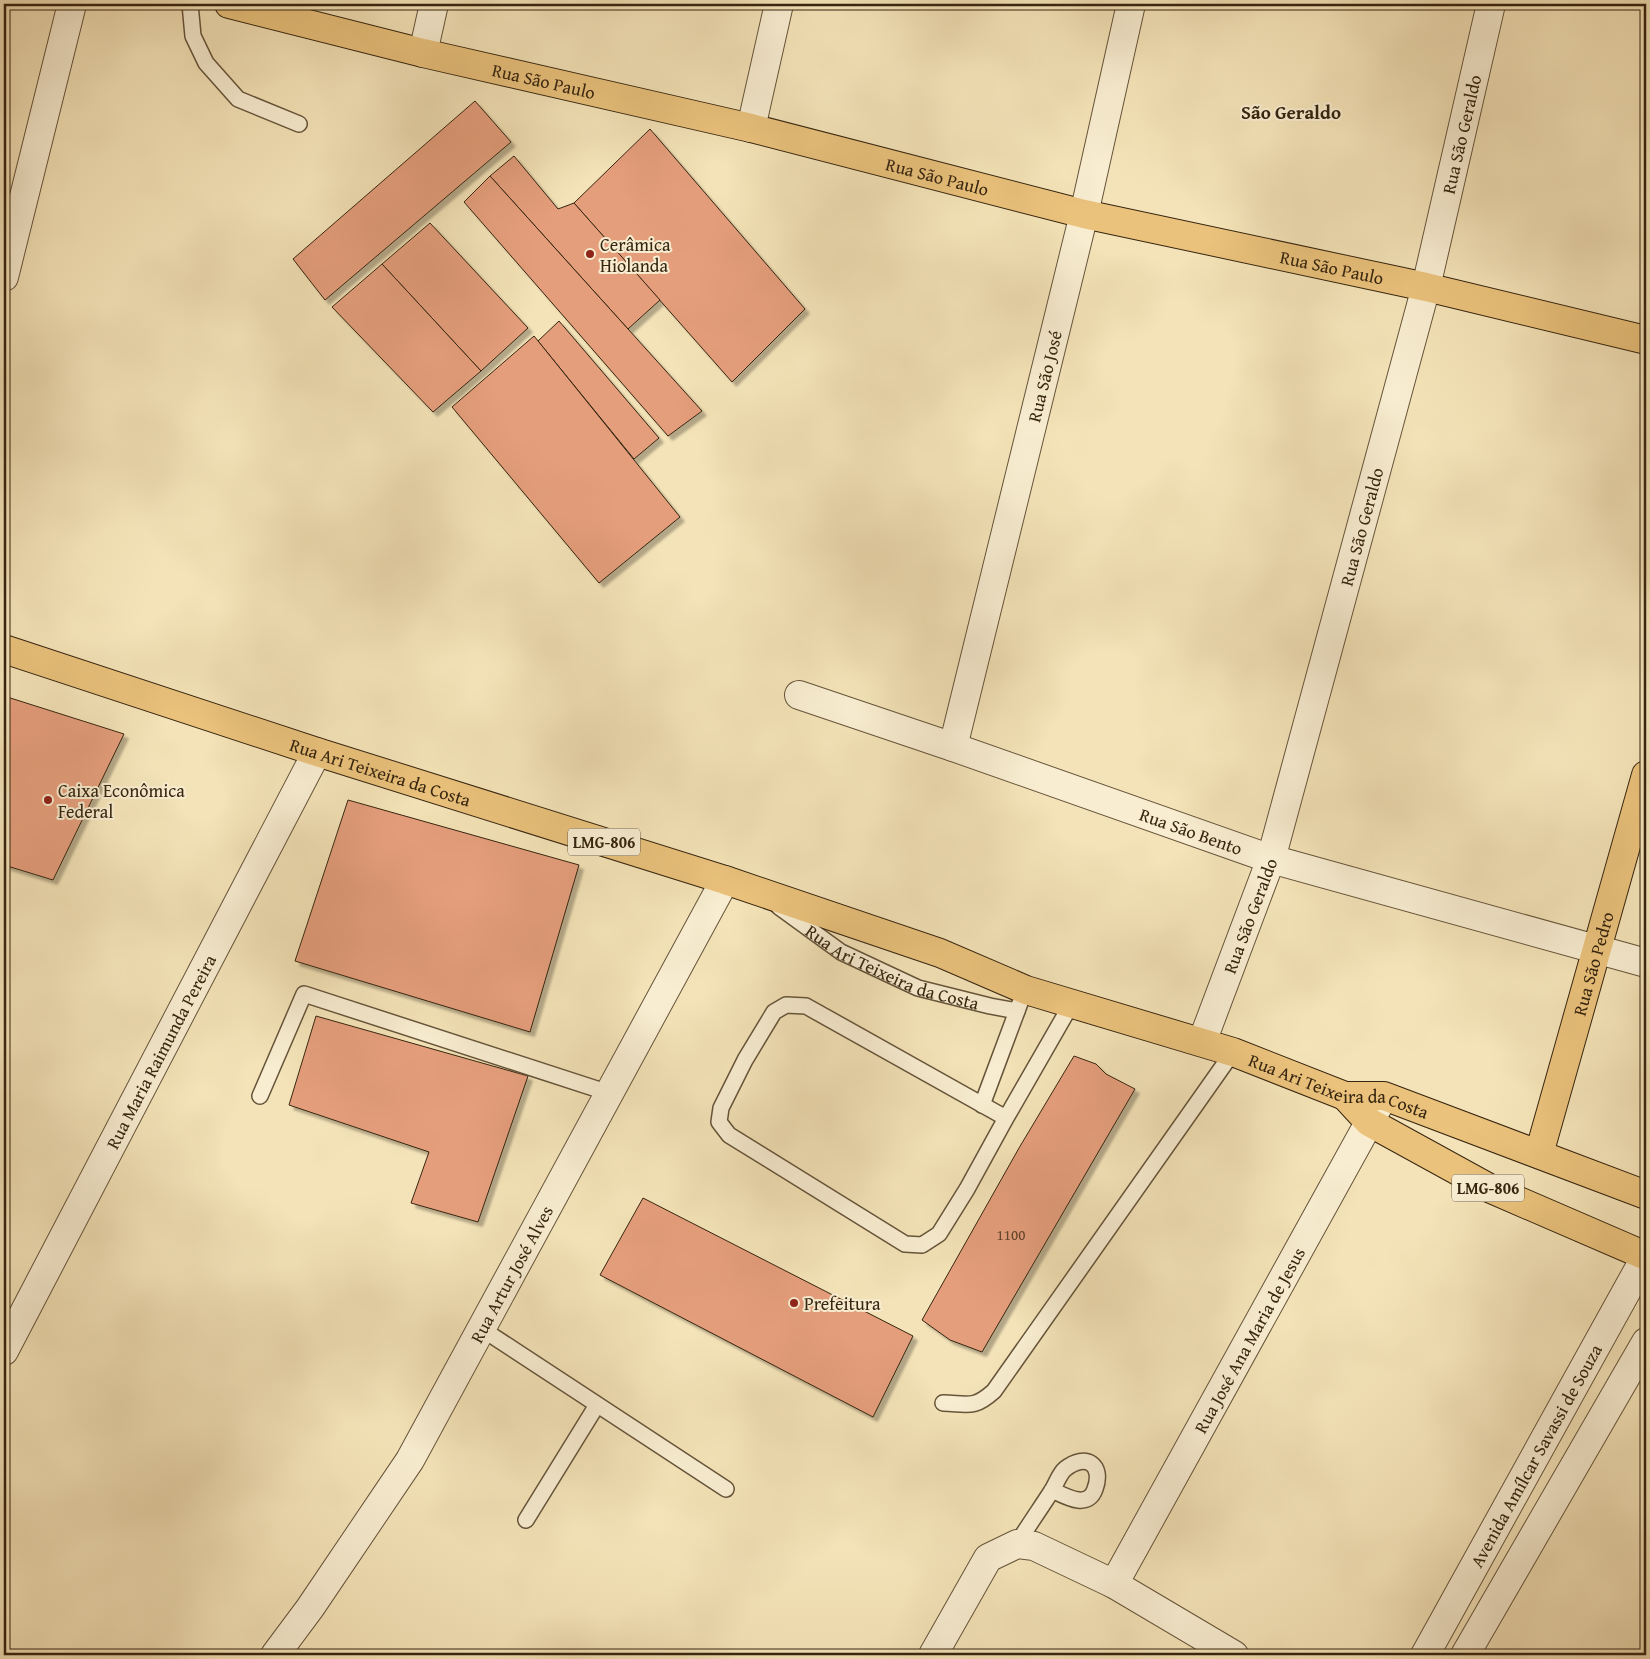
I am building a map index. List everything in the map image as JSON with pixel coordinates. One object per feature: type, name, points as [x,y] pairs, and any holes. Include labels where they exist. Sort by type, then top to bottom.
[{"type":"highway","name":"Rua São Paulo","points":[[229,4],[423,53],[751,128],[1084,214],[1426,287],[1646,340]]},
{"type":"highway","name":"Rua Ari Teixeira da Costa","points":[[4,649],[317,752],[725,880],[940,953],[1022,1000],[1072,1003],[1233,1052],[1345,1096],[1384,1096],[1646,1195]]},
{"type":"highway","name":"Rua São Pedro","points":[[1539,1154],[1646,775]]},
{"type":"highway","name":"LMG-806","points":[[1345,1096],[1369,1122],[1491,1189],[1646,1256]]},
{"type":"street","points":[[4,277],[72,4]]},
{"type":"street","points":[[423,53],[434,4]]},
{"type":"street","points":[[751,128],[779,4]]},
{"type":"street","name":"Rua São José","points":[[953,747],[1084,214],[1131,4]]},
{"type":"street","name":"Rua São Geraldo","points":[[1202,1042],[1271,859],[1426,287],[1491,4]]},
{"type":"street","name":"Rua São Bento","points":[[799,695],[1271,859],[1646,963]]},
{"type":"street","name":"Rua Maria Raimunda Pereira","points":[[4,1351],[317,752]]},
{"type":"street","name":"Rua Artur José Alves","points":[[275,1655],[310,1608],[410,1460],[725,880]]},
{"type":"street","name":"Rua José Ana Maria de Jesus","points":[[1114,1584],[1384,1096]]},
{"type":"street","name":"Avenida Amílcar Savassi de Souza","points":[[1425,1655],[1646,1256]]},
{"type":"street","points":[[1465,1655],[1646,1342]]},
{"type":"street","points":[[933,1655],[988,1558],[1017,1544],[1034,1546],[1114,1584],[1234,1655]]},
{"type":"lane","points":[[190,4],[193,36],[206,63],[238,99],[299,124]]},
{"type":"lane","name":"Rua Ari Teixeira da Costa","points":[[758,891],[841,952],[918,988],[990,1006],[1022,1000]]},
{"type":"lane","points":[[260,1096],[304,994],[609,1093]]},
{"type":"lane","points":[[982,1105],[1022,1000]]},
{"type":"lane","points":[[1006,1118],[806,1006],[786,1006],[774,1012],[745,1060],[721,1108],[719,1122],[729,1134],[906,1244],[922,1245],[939,1234],[967,1189],[1072,1003]]},
{"type":"lane","points":[[943,1403],[973,1404],[982,1402],[994,1390],[1233,1052]]},
{"type":"lane","points":[[482,1329],[726,1489]]},
{"type":"lane","points":[[526,1520],[597,1405]]},
{"type":"lane","points":[[1017,1544],[1052,1490]]},
{"type":"building","points":[[475,101],[511,142],[325,300],[293,259]]},
{"type":"building","points":[[650,129],[805,309],[732,382],[574,203]]},
{"type":"building","name":"Cerâmica Hiolanda","points":[[514,156],[558,209],[574,203],[660,300],[628,329],[490,176]]},
{"type":"building","points":[[490,176],[702,411],[668,436],[464,202]]},
{"type":"building","points":[[430,223],[528,328],[481,371],[382,264]]},
{"type":"building","points":[[382,264],[481,371],[433,412],[332,307]]},
{"type":"building","points":[[559,321],[659,438],[634,459],[538,341]]},
{"type":"building","points":[[534,336],[680,517],[599,583],[452,407]]},
{"type":"building","name":"Caixa Econômica Federal","points":[[4,696],[124,734],[53,880],[4,865]]},
{"type":"building","points":[[348,800],[579,865],[530,1032],[295,961]]},
{"type":"building","points":[[316,1016],[528,1076],[478,1222],[411,1203],[429,1152],[289,1105]]},
{"type":"building","points":[[1074,1056],[1096,1064],[1106,1074],[1135,1089],[982,1352],[950,1340],[922,1320],[1019,1148]]},
{"type":"building","points":[[643,1198],[913,1336],[873,1417],[600,1275]]},
{"type":"place","name":"Cerâmica Hiolanda","points":[[590,254]]},
{"type":"place","name":"Caixa Econômica Federal","points":[[48,800]]},
{"type":"place","name":"Prefeitura","points":[[794,1303]]},
{"type":"district","name":"São Geraldo","points":[[1291,112]]}]
